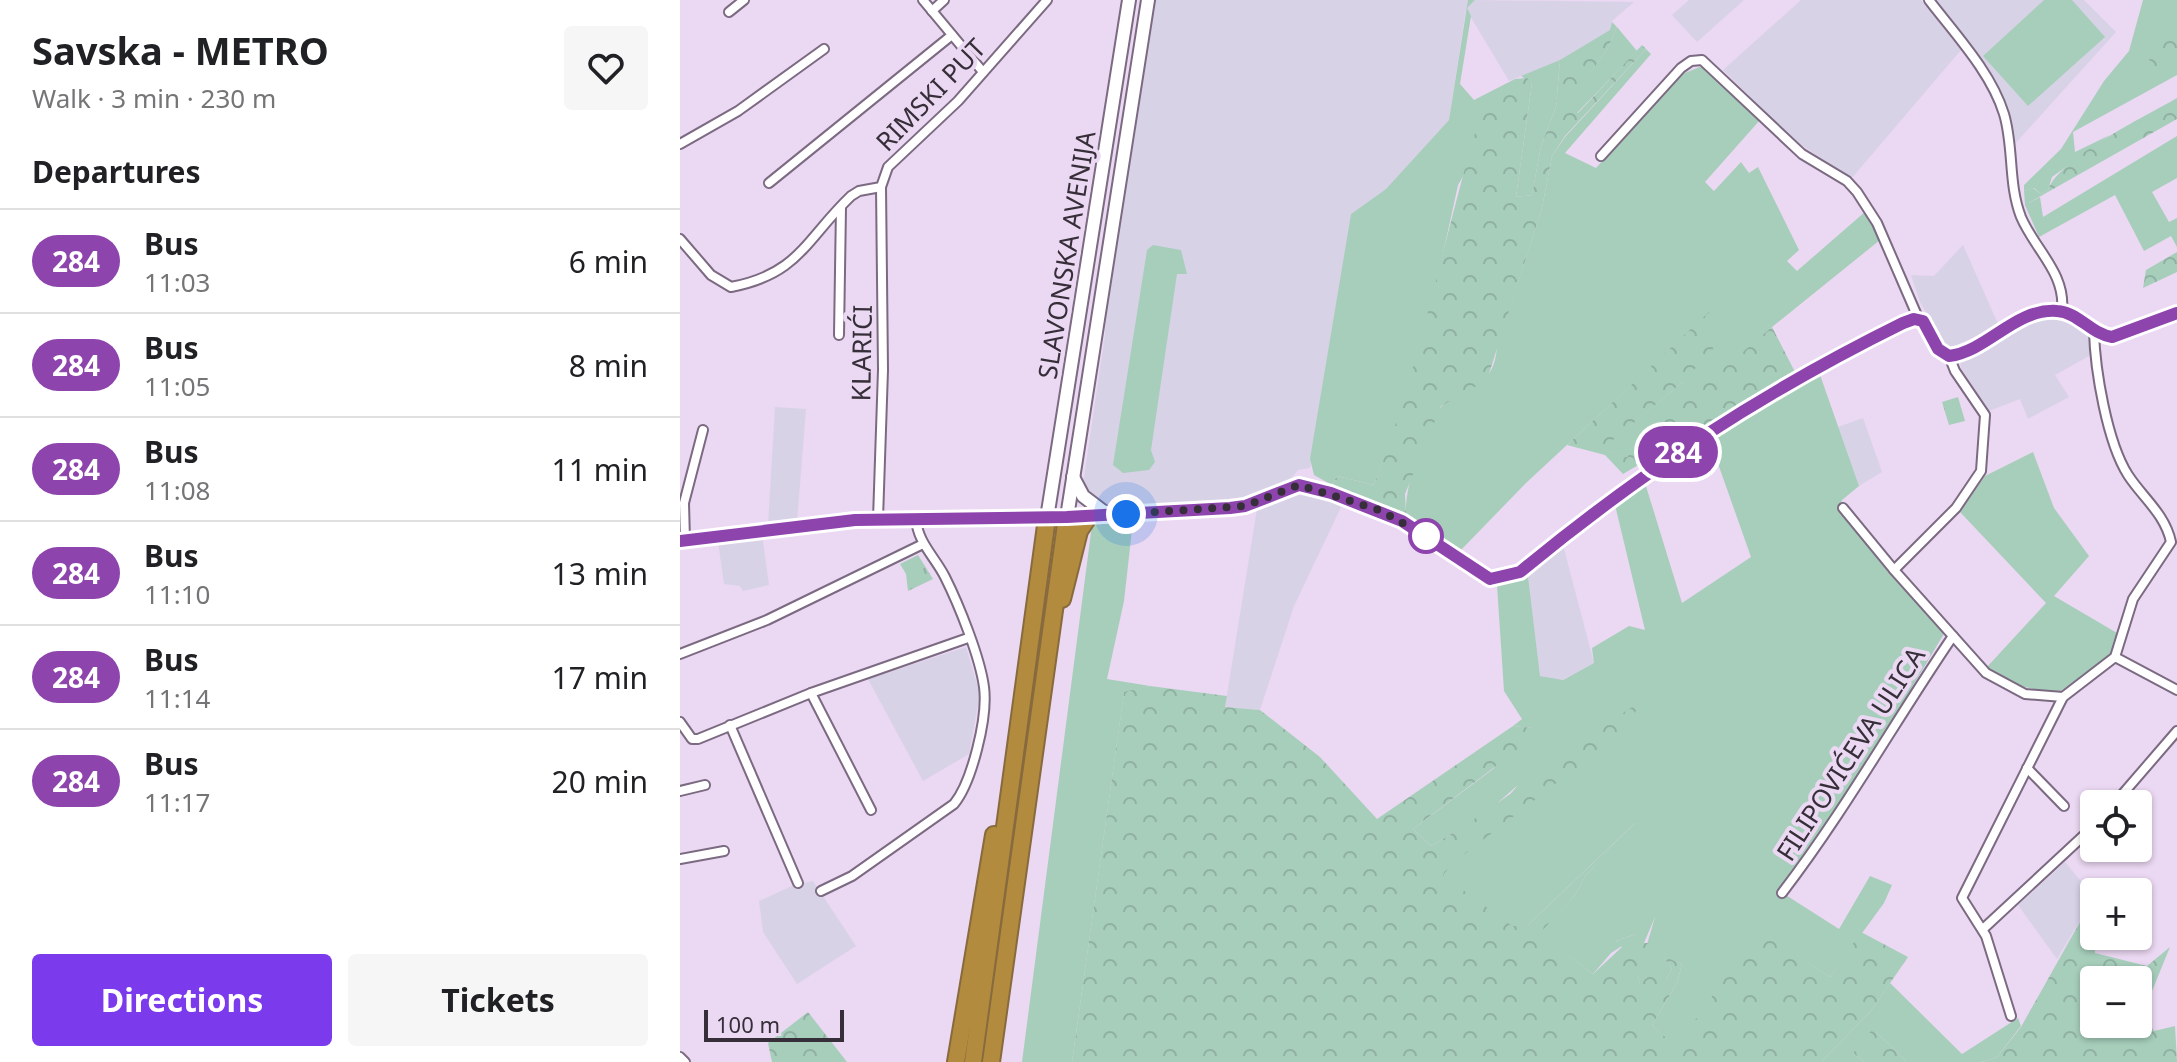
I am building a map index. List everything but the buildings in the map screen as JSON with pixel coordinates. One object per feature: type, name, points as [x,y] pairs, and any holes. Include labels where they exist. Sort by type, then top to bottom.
[{"type":"highway","points":[[1053,614],[1067,586],[1081,526],[1089,516]]},
{"type":"highway","points":[[991,1062],[1067,517]]},
{"type":"highway","points":[[973,1062],[1047,518]]},
{"type":"highway","points":[[956,1062],[999,808],[1010,789]]},
{"type":"street","points":[[729,12],[744,0]]},
{"type":"street","points":[[923,0],[983,72]]},
{"type":"street","points":[[932,11],[944,0]]},
{"type":"street","name":"RIMSKI PUT","points":[[680,239],[711,275],[731,287],[761,281],[786,268],[841,206],[859,191],[881,187],[888,167],[983,72],[1047,0]]},
{"type":"street","name":"SLAVONSKA AVENIJA","points":[[1047,518],[1129,0]]},
{"type":"street","name":"SLAVONSKA AVENIJA","points":[[1067,517],[1148,0]]},
{"type":"street","points":[[1929,0],[1989,84],[2003,112],[2018,211],[2059,280],[2063,295],[2062,311]]},
{"type":"street","points":[[769,183],[952,35]]},
{"type":"street","points":[[680,144],[738,111],[824,49]]},
{"type":"street","points":[[1601,156],[1681,68],[1691,61],[1702,60],[1802,154],[1847,181],[1857,192],[1877,223],[1919,320],[1927,325],[1938,349],[1949,356],[1955,371],[1985,415],[1981,471],[1956,508],[1894,570]]},
{"type":"street","name":"KLARIĆI","points":[[878,519],[883,370],[881,187]]},
{"type":"street","points":[[839,335],[841,206]]},
{"type":"street","points":[[1949,356],[1961,353],[2022,319],[2043,311],[2062,311],[2094,331],[2112,337],[2125,335],[2177,313]]},
{"type":"street","points":[[703,430],[684,503],[682,540],[878,519],[1047,518],[1245,506],[1299,485],[1379,510],[1409,525],[1474,571],[1490,579],[1505,578],[1520,572],[1646,472],[1812,368],[1903,323],[1919,320]]},
{"type":"street","points":[[2011,1016],[1983,929],[1962,898],[2063,697],[2115,657],[2133,599],[2174,543],[2154,507],[2122,463],[2098,372],[2094,331]]},
{"type":"street","points":[[1073,476],[1083,496],[1108,515]]},
{"type":"street","name":"FILIPOVIĆEVA ULICA","points":[[1843,508],[1986,673],[2004,686],[2042,698],[2063,697]]},
{"type":"street","points":[[821,891],[877,859],[960,797],[974,756],[984,686],[949,585],[923,544],[916,518]]},
{"type":"street","points":[[680,654],[767,620],[923,544]]},
{"type":"street","name":"FILIPOVIĆEVA ULICA","points":[[1782,893],[1829,832],[1902,711],[1953,636]]},
{"type":"street","points":[[680,722],[692,739],[968,638]]},
{"type":"street","points":[[2115,657],[2177,690]]},
{"type":"street","points":[[811,693],[871,810]]},
{"type":"street","points":[[730,725],[798,883]]},
{"type":"street","points":[[2126,790],[2177,731]]},
{"type":"street","points":[[2027,768],[2064,806]]},
{"type":"street","points":[[680,791],[705,785]]},
{"type":"street","points":[[1983,929],[2080,839]]},
{"type":"street","points":[[680,859],[724,851]]},
{"type":"street","points":[[680,1057],[685,1062]]},
{"type":"shaded area","points":[[1155,0],[1468,0],[1467,7],[1475,0],[1634,2],[1612,21],[1611,30],[1573,55],[1509,81],[1466,9],[1449,120],[1386,189],[1351,214],[1310,468],[1298,470],[1288,482],[1246,501],[1111,506],[1092,500],[1083,484],[1105,335],[1106,300]]},
{"type":"shaded area","points":[[1689,0],[1744,0],[1697,42],[1672,15]]},
{"type":"shaded area","points":[[1801,0],[1921,0],[1961,50],[1851,179],[1794,140],[1723,70]]},
{"type":"shaded area","points":[[1933,0],[2084,0],[2116,32],[2014,145],[2006,109]]},
{"type":"shaded area","points":[[1963,245],[1999,326],[1948,349],[1920,302],[1911,275],[1934,276]]},
{"type":"shaded area","points":[[2048,316],[2075,324],[2087,332],[2090,341],[2091,355],[2055,375],[2069,397],[2028,419],[2020,399],[1989,411],[1961,368],[1960,358]]},
{"type":"shaded area","points":[[775,407],[806,409],[797,522],[768,525]]},
{"type":"shaded area","points":[[1863,418],[1882,472],[1859,486],[1838,427]]},
{"type":"shaded area","points":[[1305,486],[1342,505],[1294,606],[1260,710],[1225,707],[1257,509],[1289,489]]},
{"type":"shaded area","points":[[762,535],[769,585],[743,591],[740,586],[724,584],[718,542]]},
{"type":"shaded area","points":[[1563,545],[1594,663],[1562,680],[1540,676],[1528,576]]},
{"type":"shaded area","points":[[966,647],[980,694],[969,754],[923,781],[868,679]]},
{"type":"shaded area","points":[[2065,862],[2080,880],[2080,920],[2057,959],[2018,905]]},
{"type":"shaded area","points":[[813,881],[856,946],[797,984],[763,932],[759,901],[794,885]]},
{"type":"green space","points":[[1468,0],[1475,0],[1467,8],[1471,16],[1460,84],[1474,100],[1515,79],[1512,91],[1458,185],[1434,295],[1401,416],[1374,485],[1337,476],[1332,485],[1314,475],[1310,459],[1351,214],[1386,189],[1449,120]]},
{"type":"green space","points":[[2044,0],[2072,0],[2105,37],[2028,106],[1983,56]]},
{"type":"green space","points":[[2143,0],[2177,0],[2177,75],[2073,132],[2075,152],[2110,135],[2052,177],[2048,190],[2041,194],[2034,188],[2024,191],[2024,185],[2061,149],[2104,81],[2129,51]]},
{"type":"green space","points":[[1612,22],[1617,27],[1607,50],[1567,105],[1578,113],[1642,45],[1646,49],[1565,136],[1552,156],[1542,208],[1487,380],[1441,406],[1405,494],[1406,513],[1332,485],[1337,476],[1374,485],[1406,392],[1483,106],[1511,91],[1515,79],[1527,78],[1532,83],[1516,197],[1532,195],[1541,146],[1556,107],[1560,60],[1610,30]]},
{"type":"green space","points":[[1617,27],[1637,51],[1577,113],[1566,105],[1607,50]]},
{"type":"green space","points":[[2177,35],[2177,60],[2157,71],[2140,46]]},
{"type":"green space","points":[[1646,49],[1651,54],[1565,153],[1596,168],[1680,75],[1702,66],[1711,71],[1760,120],[1705,182],[1714,191],[1741,162],[1749,173],[1758,167],[1799,250],[1787,261],[1797,271],[1866,211],[1880,240],[1772,327],[1626,457],[1602,448],[1683,382],[1709,313],[1526,483],[1460,551],[1406,513],[1416,458],[1441,407],[1490,373],[1542,208],[1552,156],[1565,137]]},
{"type":"green space","points":[[1560,60],[1556,107],[1541,146],[1532,195],[1516,197],[1532,83],[1521,76]]},
{"type":"green space","points":[[2177,98],[2177,119],[2025,205],[2024,191],[2033,188],[2041,194],[2048,190],[2055,178],[2085,152]]},
{"type":"green space","points":[[2177,136],[2177,178],[2152,192],[2169,222],[2177,218],[2177,247],[2171,236],[2144,251],[2115,195],[2039,237],[2025,205],[2040,197],[2043,217]]},
{"type":"green space","points":[[1153,245],[1181,250],[1187,274],[1177,274],[1151,450],[1155,462],[1149,470],[1123,473],[1113,465],[1147,250]]},
{"type":"green space","points":[[2177,252],[2177,272],[2143,288],[2146,270]]},
{"type":"green space","points":[[1709,312],[1721,340],[1683,382],[1603,448],[1627,457],[1633,446],[1772,327],[1795,372],[1623,474],[1605,455],[1567,445]]},
{"type":"green space","points":[[1819,372],[1859,486],[1842,500],[1840,508],[1945,632],[1844,801],[1781,892],[1839,929],[1870,876],[1892,885],[1884,903],[1830,977],[1759,931],[1676,1048],[1652,1025],[1677,983],[1682,964],[1664,957],[1672,969],[1666,979],[1640,985],[1638,975],[1655,917],[1636,934],[1616,941],[1622,946],[1611,953],[1593,974],[1539,933],[1575,895],[1586,875],[1637,821],[1527,926],[1512,927],[1442,875],[1518,785],[1485,814],[1431,846],[1413,829],[1493,769],[1533,728],[1513,726],[1522,719],[1504,691],[1497,585],[1528,576],[1540,676],[1563,680],[1594,663],[1592,648],[1629,626],[1645,630],[1615,505],[1645,483],[1682,603],[1751,557],[1710,441]]},
{"type":"green space","points":[[1958,397],[1965,421],[1949,425],[1942,402]]},
{"type":"green space","points":[[2033,452],[2054,508],[2089,556],[2054,596],[2117,633],[2111,656],[2056,694],[2007,683],[1987,667],[2046,603],[1960,512],[1985,476]]},
{"type":"green space","points":[[1133,521],[1124,601],[1107,679],[1150,686],[1124,693],[1072,1062],[1022,1062],[1092,525]]},
{"type":"green space","points":[[918,555],[933,579],[908,591],[906,574],[900,564]]},
{"type":"green space","points":[[1150,686],[1227,696],[1225,707],[1260,710],[1320,757],[1377,819],[1513,726],[1533,728],[1533,738],[1413,829],[1431,846],[1640,702],[1628,728],[1453,863],[1443,875],[1512,926],[1527,926],[1654,805],[1586,875],[1575,895],[1540,933],[1593,974],[1622,947],[1616,941],[1636,934],[1646,916],[1655,917],[1644,943],[1649,943],[1648,966],[1638,975],[1640,984],[1649,976],[1666,979],[1672,969],[1663,956],[1682,964],[1677,983],[1652,1025],[1676,1047],[1759,930],[1830,977],[1861,932],[1908,957],[1871,1011],[1821,1062],[1072,1062],[1124,692]]},
{"type":"green space","points":[[2080,922],[2080,950],[2095,950],[2095,953],[2147,966],[2080,966],[2080,1038],[2152,1038],[2152,1028],[2154,1031],[2175,1026],[2177,1062],[1981,1062],[1997,1057],[2021,1027]]},
{"type":"green space","points":[[2170,947],[2152,991],[2152,966],[2147,966]]},
{"type":"green space","points":[[1890,983],[1962,1054],[2018,1018],[2021,1026],[1997,1057],[1981,1062],[1907,1062],[1876,1032],[1853,1053],[1864,1062],[1821,1062],[1871,1011]]},
{"type":"green space","points":[[808,1012],[847,1062],[772,1062],[768,1043]]},
{"type":"green space","points":[[1871,1031],[1876,1032],[1907,1062],[1864,1062],[1853,1053]]},
{"type":"bus line","name":"284","points":[[680,541],[855,520],[1067,517],[1230,508],[1255,503],[1299,485],[1331,493],[1402,521],[1474,571],[1497,580],[1520,572],[1581,521],[1650,470],[1812,368],[1903,323],[1914,319],[1923,321],[1941,353],[1955,356],[2022,319],[2043,311],[2068,313],[2094,331],[2112,337],[2125,335],[2177,313]]},
{"type":"route","points":[[1126,514],[1245,506],[1299,485],[1379,510],[1426,536]]}]
